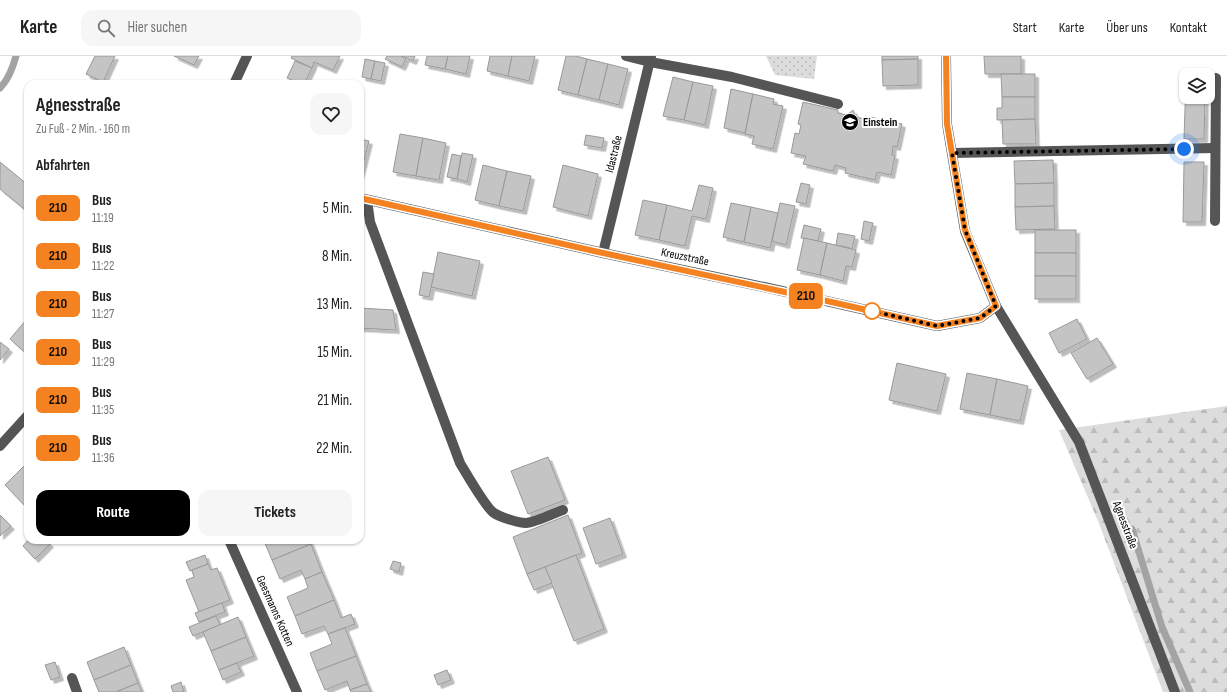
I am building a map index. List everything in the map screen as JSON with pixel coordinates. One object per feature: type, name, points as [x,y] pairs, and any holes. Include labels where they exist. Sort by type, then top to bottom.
[{"type":"street","points":[[236,80],[247,56]]},
{"type":"street","points":[[626,56],[651,59],[732,77],[838,104]]},
{"type":"street","name":"Agnesstraße","points":[[946,56],[947,124],[965,230],[996,306],[1079,442],[1175,692]]},
{"type":"street","name":"Idastraße","points":[[603,253],[651,59]]},
{"type":"street","points":[[1215,221],[1216,78]]},
{"type":"street","points":[[952,153],[1215,148]]},
{"type":"street","name":"Kreuzstraße","points":[[364,199],[937,326],[980,318],[996,306]]},
{"type":"street","name":"Kreuzstraße","points":[[364,202],[460,463],[482,499],[493,513],[525,523],[564,510]]},
{"type":"street","points":[[0,446],[24,419]]},
{"type":"street","name":"Geesmanns Kotten","points":[[231,544],[295,691]]},
{"type":"street","points":[[72,678],[77,692]]},
{"type":"green space","points":[[766,56],[817,56],[814,79],[775,75]]},
{"type":"green space","points":[[1227,406],[1227,692],[1163,692],[1098,521],[1059,430]]},
{"type":"building","points":[[95,56],[115,56],[104,80],[99,80],[86,74]]},
{"type":"building","points":[[174,56],[199,56],[194,65]]},
{"type":"building","points":[[292,56],[340,56],[333,70],[314,62],[312,68],[291,58]]},
{"type":"building","points":[[387,56],[401,56],[406,58],[402,67],[385,59]]},
{"type":"building","points":[[401,56],[415,56],[413,61]]},
{"type":"building","points":[[427,56],[448,56],[445,69],[425,65]]},
{"type":"building","points":[[448,56],[470,56],[466,74],[445,69]]},
{"type":"building","points":[[490,56],[512,56],[508,76],[487,71]]},
{"type":"building","points":[[512,56],[535,56],[529,81],[508,76]]},
{"type":"building","points":[[566,56],[576,56],[587,59],[578,95],[558,90]]},
{"type":"building","points":[[882,56],[918,56],[918,59],[882,60]]},
{"type":"building","points":[[984,56],[1021,56],[1021,74],[985,74]]},
{"type":"building","points":[[365,59],[375,61],[371,79],[362,77]]},
{"type":"building","points":[[587,59],[608,64],[599,100],[578,95]]},
{"type":"building","points":[[918,59],[918,85],[883,86],[882,60]]},
{"type":"building","points":[[295,61],[312,68],[306,80],[291,80],[287,78]]},
{"type":"building","points":[[375,61],[385,63],[381,81],[371,79]]},
{"type":"building","points":[[608,64],[628,69],[619,105],[599,100]]},
{"type":"building","points":[[1001,74],[1035,74],[1035,97],[1002,97]]},
{"type":"building","points":[[673,77],[693,82],[684,120],[663,116]]},
{"type":"building","points":[[693,82],[713,86],[705,125],[684,120]]},
{"type":"building","points":[[731,89],[753,94],[745,133],[724,128]]},
{"type":"building","points":[[753,94],[774,99],[773,104],[783,106],[773,149],[752,144],[754,136],[745,134]]},
{"type":"building","points":[[1002,97],[1035,97],[1035,119],[997,120],[997,108],[1002,108]]},
{"type":"building","points":[[803,102],[838,110],[838,113],[847,115],[853,110],[856,117],[865,119],[865,116],[902,124],[897,147],[893,146],[892,155],[895,156],[891,175],[877,172],[875,180],[845,173],[846,168],[835,165],[833,171],[803,164],[806,156],[791,153],[795,133],[799,134],[801,125],[798,124]]},
{"type":"building","points":[[1185,104],[1205,104],[1204,139],[1184,139]]},
{"type":"building","points":[[1035,119],[1036,144],[1003,144],[1002,120]]},
{"type":"building","points":[[400,134],[423,138],[416,176],[393,172]]},
{"type":"building","points":[[586,135],[604,138],[602,148],[584,145]]},
{"type":"building","points":[[423,138],[446,143],[439,180],[416,176]]},
{"type":"building","points":[[364,140],[369,141],[364,160]]},
{"type":"building","points":[[462,153],[473,155],[467,182],[457,179]]},
{"type":"building","points":[[452,154],[461,156],[457,179],[447,177]]},
{"type":"building","points":[[1053,160],[1054,183],[1015,184],[1014,161]]},
{"type":"building","points":[[0,162],[24,182],[24,209],[0,189]]},
{"type":"building","points":[[1184,162],[1204,162],[1202,222],[1183,222]]},
{"type":"building","points":[[483,165],[507,171],[499,206],[475,200]]},
{"type":"building","points":[[563,165],[598,174],[588,216],[553,207]]},
{"type":"building","points":[[507,171],[531,176],[523,211],[499,206]]},
{"type":"building","points":[[801,183],[810,185],[806,204],[796,202]]},
{"type":"building","points":[[1054,183],[1054,206],[1015,207],[1015,184]]},
{"type":"building","points":[[699,185],[713,188],[706,219],[692,216],[685,246],[659,240],[667,205],[692,211]]},
{"type":"building","points":[[643,200],[667,205],[659,240],[635,235]]},
{"type":"building","points":[[731,203],[751,207],[744,242],[723,237]]},
{"type":"building","points":[[780,203],[795,206],[786,245],[772,241]]},
{"type":"building","points":[[1054,206],[1055,229],[1016,230],[1015,207]]},
{"type":"building","points":[[751,207],[778,213],[770,248],[744,242]]},
{"type":"building","points":[[864,221],[873,223],[869,241],[861,239]]},
{"type":"building","points":[[804,225],[821,229],[818,241],[801,238]]},
{"type":"building","points":[[1035,230],[1076,230],[1076,253],[1035,253]]},
{"type":"building","points":[[838,233],[855,236],[852,249],[836,245]]},
{"type":"building","points":[[804,238],[827,243],[820,275],[797,270]]},
{"type":"building","points":[[827,243],[856,250],[852,267],[846,266],[843,281],[820,275]]},
{"type":"building","points":[[438,252],[480,261],[472,296],[431,287]]},
{"type":"building","points":[[1035,253],[1076,253],[1076,276],[1035,276]]},
{"type":"building","points":[[423,272],[434,274],[429,297],[419,295]]},
{"type":"building","points":[[1035,276],[1076,276],[1076,299],[1035,299]]},
{"type":"building","points":[[364,308],[393,310],[396,330],[364,328]]},
{"type":"building","points":[[1077,319],[1087,339],[1059,353],[1049,333]]},
{"type":"building","points":[[24,322],[24,351],[10,339]]},
{"type":"building","points":[[1097,338],[1113,364],[1087,379],[1071,353]]},
{"type":"building","points":[[0,342],[9,349],[0,360]]},
{"type":"building","points":[[897,363],[946,374],[937,411],[889,400]]},
{"type":"building","points":[[967,373],[997,379],[990,415],[960,409]]},
{"type":"building","points":[[997,379],[1028,386],[1020,421],[990,415]]},
{"type":"building","points":[[548,457],[565,500],[528,514],[511,471]]},
{"type":"building","points":[[24,466],[24,505],[5,485]]},
{"type":"building","points":[[0,515],[11,526],[0,536]]},
{"type":"building","points":[[568,515],[582,553],[527,574],[513,537]]},
{"type":"building","points":[[610,518],[623,554],[596,564],[583,528]]},
{"type":"building","points":[[25,544],[50,544],[35,559],[23,546]]},
{"type":"building","points":[[265,544],[311,544],[272,560]]},
{"type":"building","points":[[311,544],[322,572],[305,579],[301,570],[280,579],[272,560]]},
{"type":"building","points":[[205,555],[208,564],[190,571],[186,562]]},
{"type":"building","points":[[576,555],[604,629],[574,641],[545,567]]},
{"type":"building","points":[[393,561],[401,563],[399,572],[390,569]]},
{"type":"building","points":[[208,564],[211,570],[217,568],[230,600],[199,612],[186,580],[194,577],[192,570]]},
{"type":"building","points":[[545,567],[552,583],[534,590],[527,574]]},
{"type":"building","points":[[322,572],[334,600],[295,616],[287,597],[308,588],[305,579]]},
{"type":"building","points":[[334,600],[341,618],[351,614],[355,624],[328,634],[324,626],[302,634],[295,616]]},
{"type":"building","points":[[222,603],[225,612],[199,622],[195,613]]},
{"type":"building","points":[[216,616],[220,625],[193,636],[189,627]]},
{"type":"building","points":[[238,617],[246,637],[211,651],[203,632]]},
{"type":"building","points":[[345,628],[356,656],[317,671],[310,653],[332,644],[328,634]]},
{"type":"building","points":[[246,637],[254,656],[219,670],[211,651]]},
{"type":"building","points":[[124,647],[131,665],[94,680],[87,662]]},
{"type":"building","points":[[356,656],[367,684],[350,690],[347,681],[325,690],[317,671]]},
{"type":"building","points":[[55,662],[60,677],[51,680],[45,665]]},
{"type":"building","points":[[237,663],[241,672],[223,680],[219,670]]},
{"type":"building","points":[[131,665],[138,683],[116,692],[99,692],[94,680]]},
{"type":"building","points":[[447,670],[451,680],[438,685],[434,675]]},
{"type":"building","points":[[181,682],[184,692],[173,692],[171,686]]},
{"type":"building","points":[[138,683],[142,692],[116,692]]},
{"type":"building","points":[[367,684],[371,692],[351,692],[350,690]]},
{"type":"waterway","points":[[0,88],[10,73],[16,56]]},
{"type":"waterway","points":[[1132,529],[1162,627],[1190,692]]},
{"type":"bus line","name":"210","points":[[364,199],[937,326],[980,318],[996,306],[965,230],[947,124],[946,56]]},
{"type":"place","name":"Einstein","points":[[850,122]]},
{"type":"route","points":[[872,311],[937,326],[980,318],[996,306],[965,230],[952,153],[1184,149]]}]
